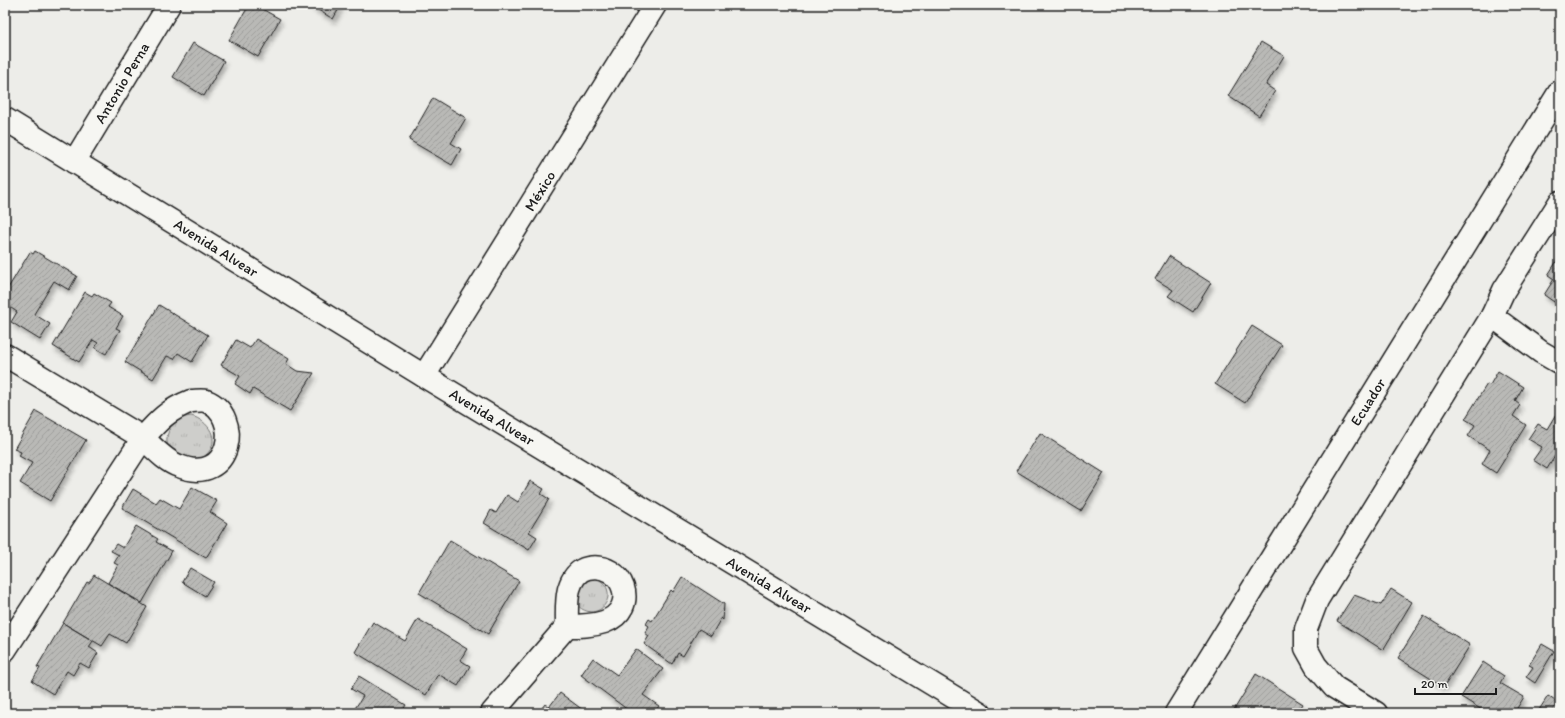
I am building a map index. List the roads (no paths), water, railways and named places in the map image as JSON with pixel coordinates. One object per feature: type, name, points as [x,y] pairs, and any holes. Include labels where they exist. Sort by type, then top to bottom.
[{"type":"street","name":"Antonio Perna","points":[[74,162],[169,5]]},
{"type":"street","name":"México","points":[[424,376],[655,5]]},
{"type":"street","name":"Ecuador","points":[[1176,713],[1560,91]]},
{"type":"street","name":"Avenida Alvear","points":[[5,120],[980,713]]},
{"type":"street","points":[[1376,713],[1334,687],[1316,666],[1306,648],[1306,630],[1317,600],[1492,316],[1504,290],[1560,202]]},
{"type":"street","points":[[1492,316],[1541,352],[1560,363]]},
{"type":"street","points":[[5,355],[143,438],[5,650]]},
{"type":"street","points":[[492,713],[567,626]]}]
